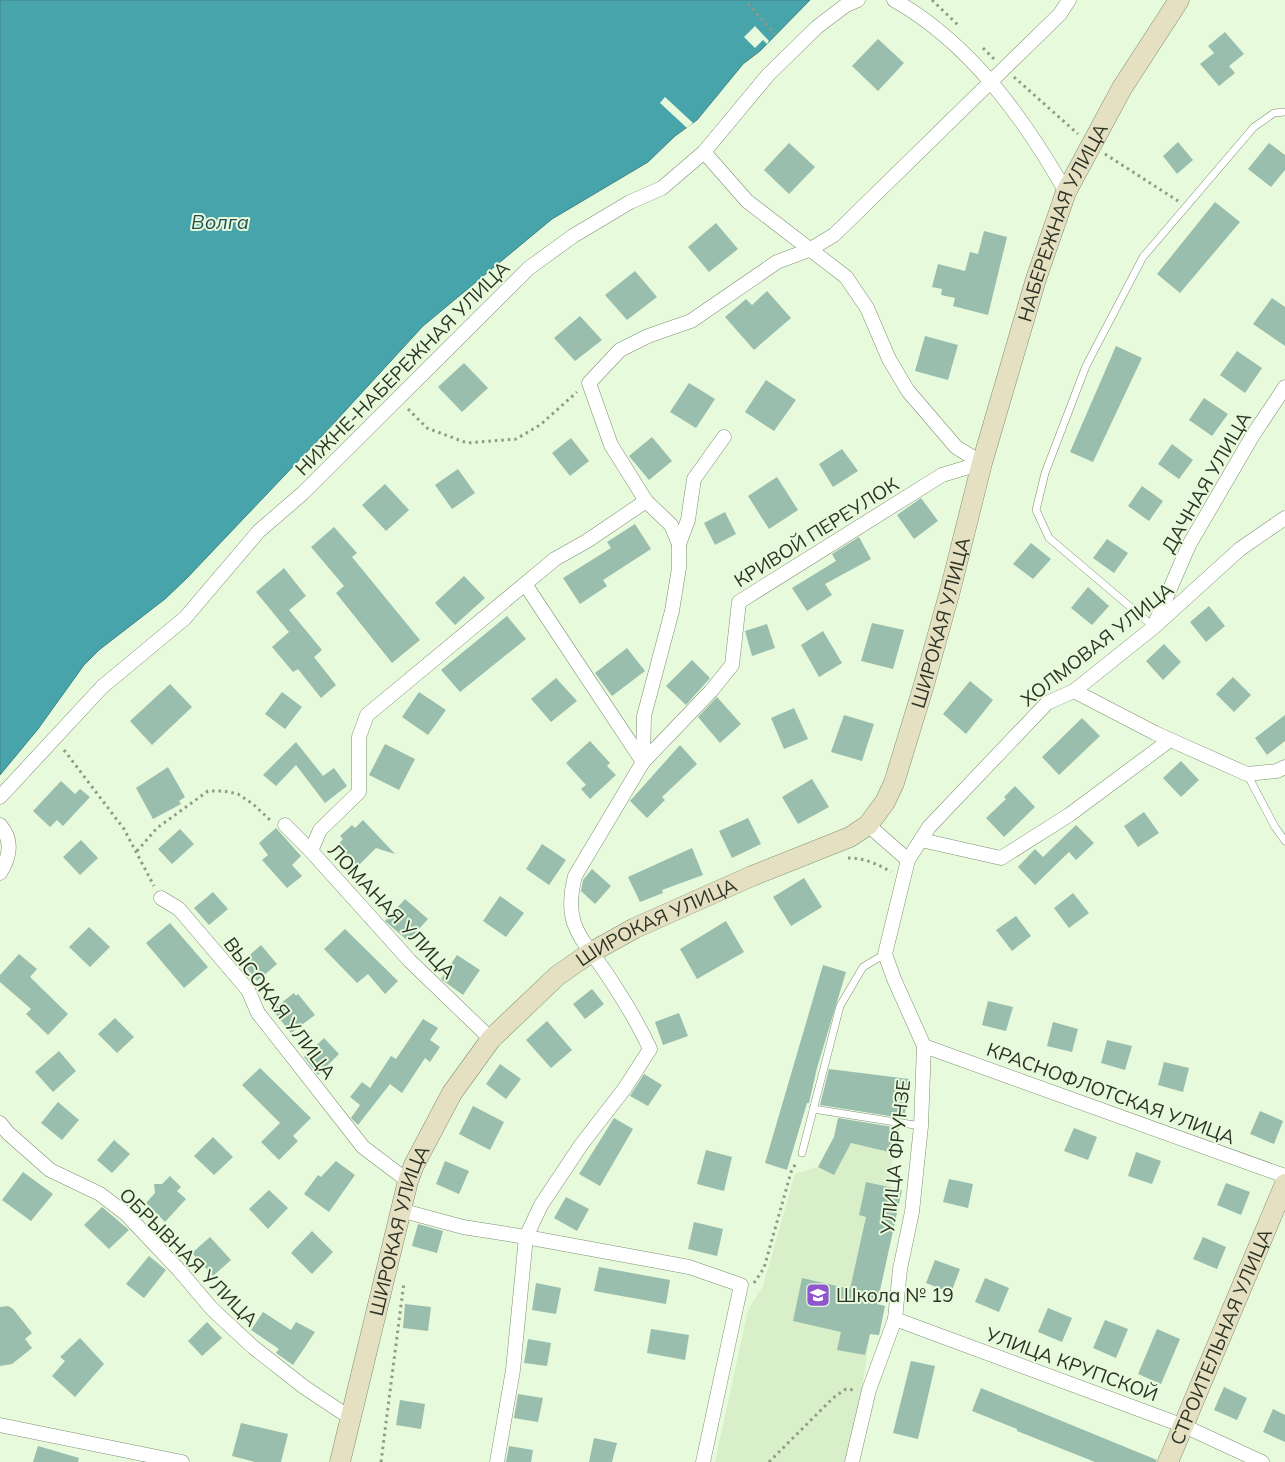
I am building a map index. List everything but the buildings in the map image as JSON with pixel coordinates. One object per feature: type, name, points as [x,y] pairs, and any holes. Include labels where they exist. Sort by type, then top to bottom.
[{"type":"street","name":"НИЖНЕ-НАБЕРЕЖНАЯ УЛИЦА","points":[[0,797],[102,687],[184,618],[259,531],[303,493],[529,268],[589,226],[630,202],[662,188],[704,152],[768,75],[817,28],[846,5],[858,0]]},
{"type":"street","points":[[894,0],[917,13],[963,52],[990,81],[1040,146],[1066,192]]},
{"type":"street","points":[[679,544],[671,525],[646,501],[611,445],[589,382],[620,350],[648,336],[691,321],[777,262],[809,250],[834,235],[1060,14],[1068,0]]},
{"type":"street","name":"НАБЕРЕЖНАЯ УЛИЦА","points":[[982,463],[1036,279],[1066,192],[1122,88],[1179,0]]},
{"type":"street","points":[[704,152],[747,201],[846,277],[867,308],[889,359],[929,418],[956,447],[982,463]]},
{"type":"street","name":"ДАЧНАЯ УЛИЦА","points":[[1154,626],[1189,545],[1253,435],[1285,387]]},
{"type":"street","name":"КРИВОЙ ПЕРЕУЛОК","points":[[643,762],[644,716],[672,611],[679,568],[679,544],[688,520],[694,479],[724,437]]},
{"type":"street","name":"КРИВОЙ ПЕРЕУЛОК","points":[[526,1236],[541,1205],[576,1152],[625,1088],[650,1049],[635,1016],[578,935],[570,910],[571,891],[575,876],[643,762],[711,691],[732,665],[739,602],[942,475],[982,463]]},
{"type":"street","name":"ШИРОКАЯ УЛИЦА","points":[[340,1462],[352,1419],[408,1181],[414,1165],[452,1093],[491,1039],[556,976],[590,953],[635,928],[752,876],[850,837],[868,825],[885,802],[896,775],[950,591],[982,463]]},
{"type":"street","name":"ЛОМАНАЯ УЛИЦА","points":[[491,1039],[410,961],[311,852],[320,830],[359,792],[359,737],[367,715],[555,559],[587,541],[646,501]]},
{"type":"street","name":"ХОЛМОВАЯ УЛИЦА","points":[[908,860],[929,827],[1046,703],[1074,691],[1154,626],[1240,549],[1285,518]]},
{"type":"street","points":[[525,584],[643,762]]},
{"type":"street","points":[[1074,691],[1170,740],[1247,774],[1277,771],[1285,767]]},
{"type":"street","points":[[921,840],[1001,858],[1069,815],[1170,740]]},
{"type":"street","points":[[0,825],[9,843],[9,852],[8,859],[0,873]]},
{"type":"street","points":[[285,825],[311,852]]},
{"type":"street","points":[[868,825],[908,860],[885,954]]},
{"type":"street","name":"ВЫСОКАЯ УЛИЦА","points":[[161,898],[179,909],[248,990],[258,1013],[362,1146],[408,1181]]},
{"type":"street","name":"УЛИЦА ФРУНЗЕ","points":[[852,1462],[869,1390],[895,1319],[900,1269],[912,1212],[922,1126],[924,1046],[885,954]]},
{"type":"street","name":"КРАСНОФЛОТСКАЯ УЛИЦА","points":[[924,1046],[1285,1176]]},
{"type":"street","name":"ОБРЫВНАЯ УЛИЦА","points":[[0,1123],[8,1133],[50,1170],[100,1194],[126,1214],[179,1270],[212,1309],[253,1347],[304,1387],[352,1419]]},
{"type":"street","name":"СТРОИТЕЛЬНАЯ УЛИЦА","points":[[1168,1462],[1285,1184]]},
{"type":"street","points":[[400,1210],[463,1228],[526,1236],[689,1267],[741,1285],[703,1462]]},
{"type":"street","points":[[498,1462],[513,1370],[526,1236]]},
{"type":"street","name":"УЛИЦА КРУПСКОЙ","points":[[895,1319],[1184,1426],[1262,1462]]},
{"type":"street","name":"ШИРОКАЯ УЛИЦА","points":[[352,1419],[355,1462]]},
{"type":"street","points":[[0,1425],[182,1462]]},
{"type":"lane","points":[[1154,626],[1049,538],[1036,510],[1045,473],[1086,366],[1143,257],[1254,127],[1274,114],[1285,112]]},
{"type":"lane","points":[[1247,774],[1275,827],[1285,841]]},
{"type":"lane","points":[[802,1153],[840,1006],[863,967],[885,954]]},
{"type":"lane","points":[[812,1109],[922,1126]]},
{"type":"path","points":[[932,0],[961,27]]},
{"type":"path","points":[[748,4],[776,34]]},
{"type":"path","points":[[982,48],[1091,145],[1187,206]]},
{"type":"path","points":[[398,400],[427,428],[466,443],[516,439],[540,424],[589,382]]},
{"type":"path","points":[[54,738],[72,758],[124,829],[161,898]]},
{"type":"path","points":[[137,852],[145,840],[157,828],[208,791],[224,790],[238,794],[253,804],[265,818],[285,825]]},
{"type":"path","points":[[843,859],[858,858],[880,865],[902,879]]},
{"type":"path","points":[[741,1285],[756,1283],[764,1268],[791,1172],[802,1153]]},
{"type":"path","points":[[381,1462],[405,1276]]},
{"type":"path","points":[[769,1462],[834,1398],[846,1389],[869,1390]]},
{"type":"shaded area","name":"Школа № 19","points":[[833,1139],[893,1153],[889,1186],[902,1190],[877,1304],[885,1306],[879,1335],[870,1334],[862,1390],[844,1462],[715,1462],[748,1310],[763,1286],[795,1174],[818,1167]]},
{"type":"water","name":"Волга","points":[[0,0],[810,0],[760,51],[743,64],[697,120],[675,136],[648,162],[552,219],[423,326],[323,435],[187,578],[165,599],[99,650],[84,665],[38,729],[0,775]]},
{"type":"pier","points":[[755,26],[769,41],[767,44],[763,40],[755,48],[744,37]]},
{"type":"pier","points":[[665,97],[693,123],[687,128],[660,103]]},
{"type":"place","name":"Школа № 19","points":[[818,1295]]}]
